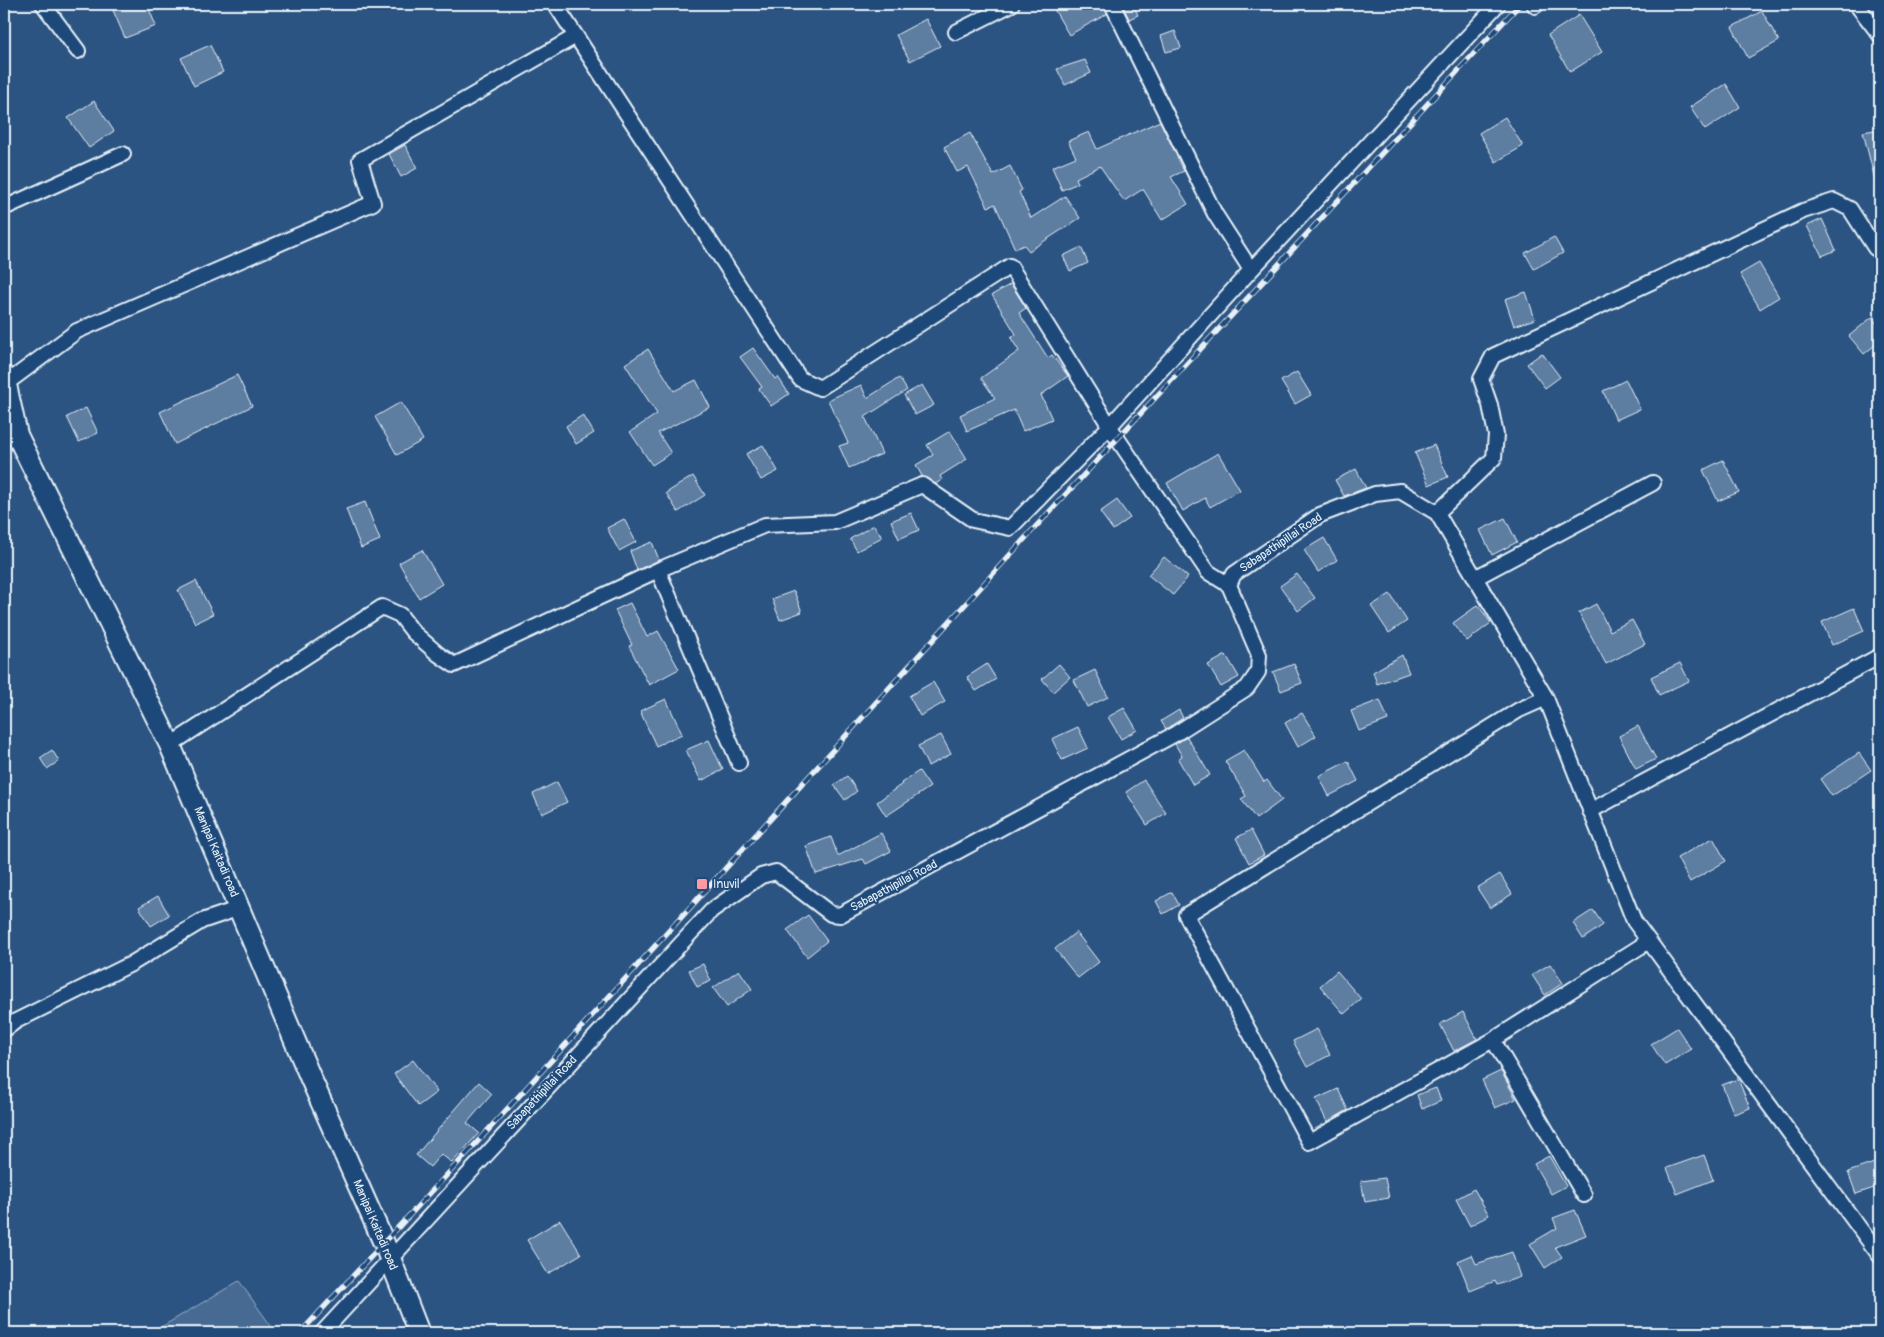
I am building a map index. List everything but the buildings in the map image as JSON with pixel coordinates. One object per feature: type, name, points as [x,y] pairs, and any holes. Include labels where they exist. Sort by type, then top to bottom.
[{"type":"main road","name":"Manipai Kaitadi road","points":[[4,382],[17,435],[170,745],[311,1078],[390,1258],[419,1333]]},
{"type":"street","points":[[43,4],[78,51]]},
{"type":"street","points":[[555,4],[800,379],[820,388],[1010,266],[1110,426],[1208,572],[1229,585]]},
{"type":"street","points":[[956,32],[1012,4]]},
{"type":"street","points":[[1112,4],[1215,214],[1251,270]]},
{"type":"street","points":[[170,745],[382,607],[400,615],[413,632],[454,665],[658,570],[765,525],[835,522],[922,485],[973,520],[1010,528],[1110,426],[1251,270],[1498,4]]},
{"type":"street","points":[[1856,4],[1880,35]]},
{"type":"street","points":[[4,382],[77,331],[373,203],[360,160],[576,36]]},
{"type":"street","points":[[4,208],[123,154]]},
{"type":"street","points":[[1880,251],[1875,248],[1850,209],[1834,201],[1803,211],[1492,356],[1481,379],[1490,405],[1496,435],[1494,458],[1437,513],[1546,698],[1634,922],[1880,1256]]},
{"type":"street","points":[[1475,578],[1653,483]]},
{"type":"street","name":"Sabapathipillai Road","points":[[322,1333],[712,910],[761,876],[776,872],[831,914],[840,915],[1175,734],[1247,688],[1258,672],[1259,654],[1229,585],[1234,574],[1320,515],[1375,494],[1400,491],[1437,513]]},
{"type":"street","points":[[658,570],[739,763]]},
{"type":"street","points":[[1590,811],[1880,656]]},
{"type":"street","points":[[1546,698],[1519,710],[1186,915],[1308,1142],[1493,1040],[1649,941]]},
{"type":"street","points":[[4,1030],[16,1021],[130,964],[202,921],[240,908]]},
{"type":"street","points":[[1493,1040],[1584,1195]]},
{"type":"shaded area","points":[[239,1281],[276,1333],[151,1333]]},
{"type":"railway","points":[[300,1333],[470,1150],[1029,534],[1520,4]]},
{"type":"place","name":"Inuvil","points":[[702,884]]}]
